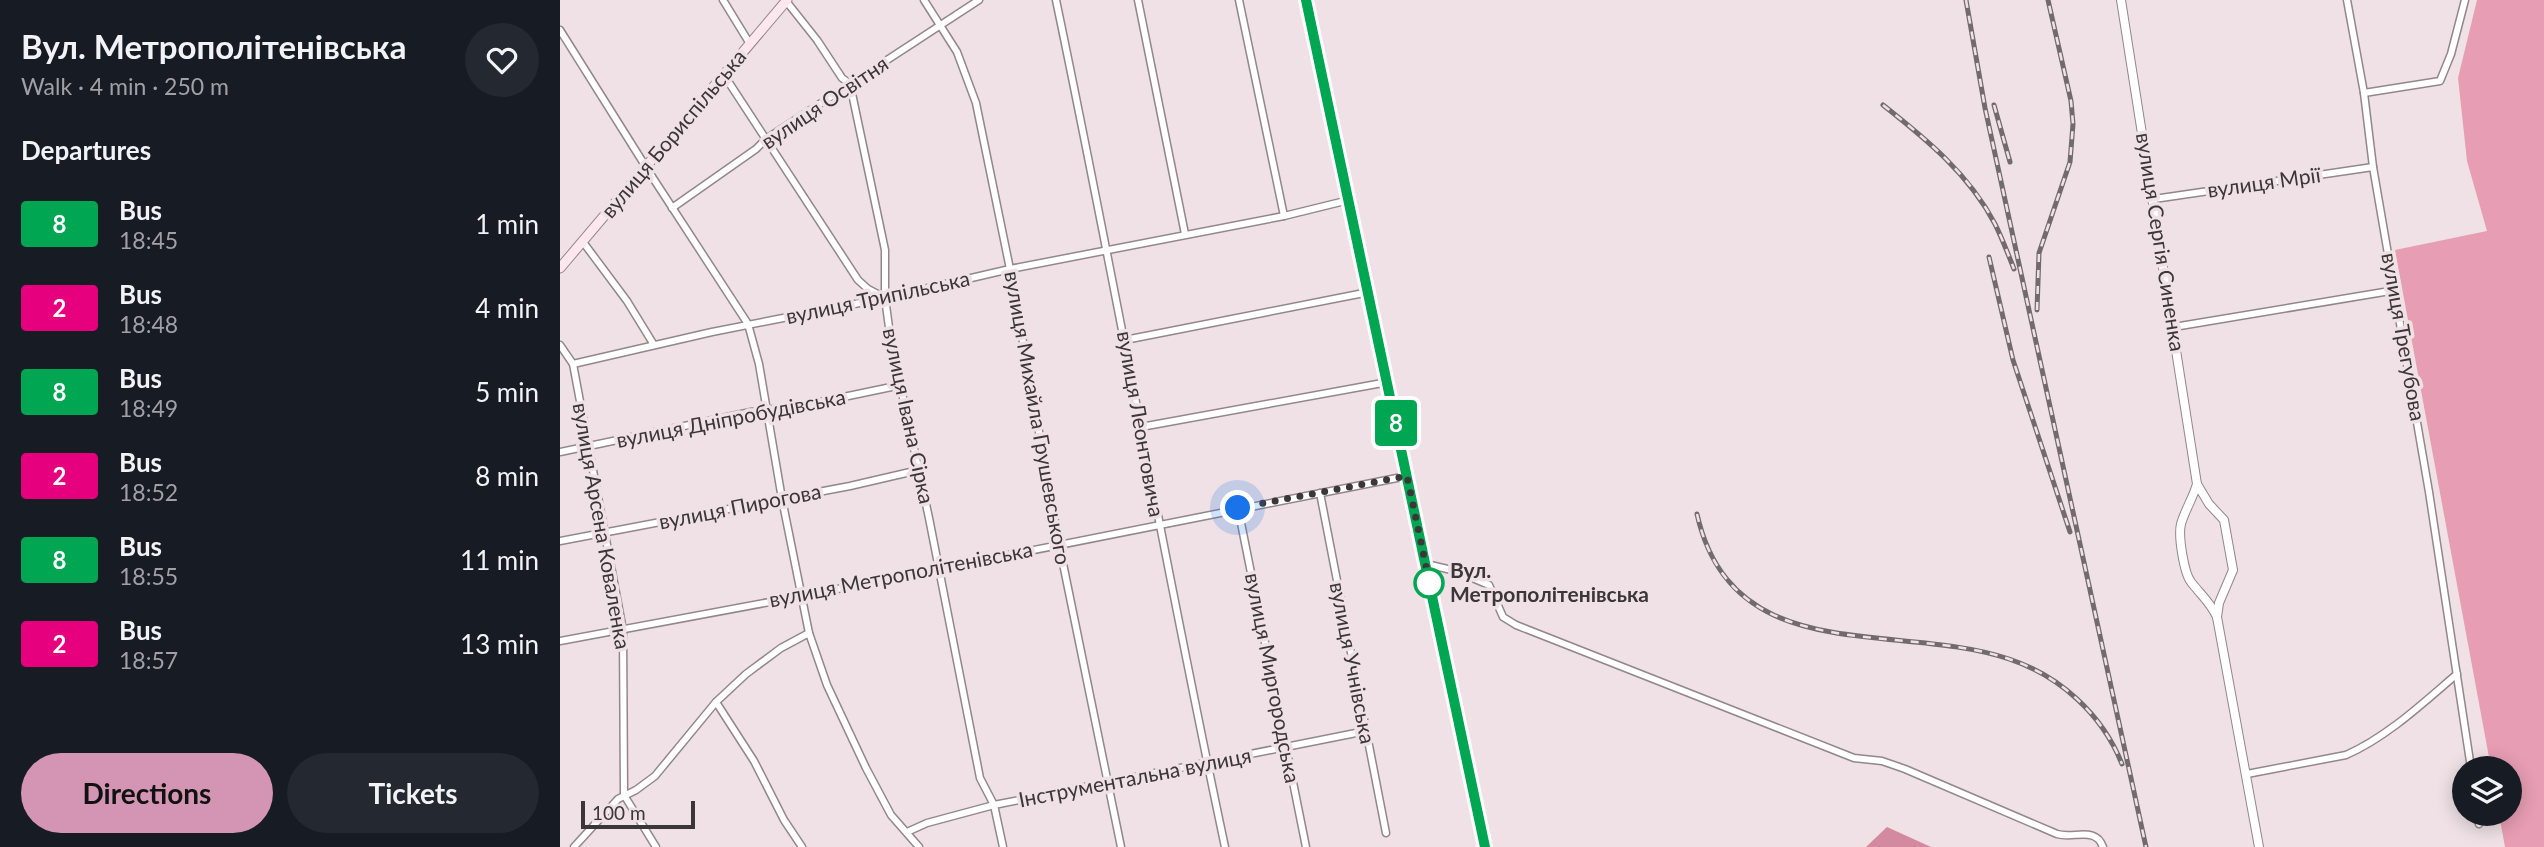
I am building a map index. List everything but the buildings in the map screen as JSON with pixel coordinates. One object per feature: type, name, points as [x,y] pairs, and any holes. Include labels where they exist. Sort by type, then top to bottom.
[{"type":"main road","name":"вулиця Бориспільська","points":[[560,268],[787,1]]},
{"type":"street","points":[[723,0],[751,44]]},
{"type":"street","name":"вулиця Михайла Грушевського","points":[[924,0],[957,52],[976,103],[1010,269],[1059,544],[1121,847]]},
{"type":"street","name":"вулиця Освітня","points":[[672,208],[756,149],[766,139],[979,0]]},
{"type":"street","name":"вулиця Леонтовича","points":[[1056,0],[1125,340],[1158,525],[1225,847]]},
{"type":"street","points":[[1138,0],[1185,234]]},
{"type":"street","points":[[1239,0],[1284,216]]},
{"type":"street","points":[[1306,0],[1485,847]]},
{"type":"street","name":"вулиця Сергія Синенка","points":[[2121,0],[2197,484],[2209,505],[2224,520],[2233,570],[2219,603],[2217,617]]},
{"type":"street","name":"вулиця Трегубова","points":[[2347,0],[2469,756]]},
{"type":"street","points":[[2364,93],[2440,80],[2447,69],[2465,0]]},
{"type":"street","name":"вулиця Івана Сірка","points":[[787,1],[842,78],[850,84],[885,250],[885,298],[891,342],[980,778],[995,805],[1003,847]]},
{"type":"street","points":[[560,30],[748,324],[759,364],[782,499],[810,633],[827,685],[891,815],[919,847]]},
{"type":"street","points":[[724,75],[858,279],[868,289],[885,298]]},
{"type":"street","name":"вулиця Мрії","points":[[2154,199],[2373,167]]},
{"type":"street","name":"вулиця Трипільська","points":[[573,364],[748,324],[885,298],[1010,269],[1284,216],[1349,200]]},
{"type":"street","points":[[583,243],[627,301],[654,345]]},
{"type":"street","points":[[2174,327],[2396,290]]},
{"type":"street","points":[[1125,340],[1369,292]]},
{"type":"street","name":"вулиця Арсена Коваленка","points":[[560,345],[573,364],[623,630],[624,795]]},
{"type":"street","points":[[1141,427],[1388,382]]},
{"type":"street","name":"вулиця Дніпробудівська","points":[[560,452],[590,448],[751,412],[901,385]]},
{"type":"street","name":"вулиця Пирогова","points":[[560,541],[919,470]]},
{"type":"street","name":"вулиця Метрополітенівська","points":[[560,641],[802,596],[1407,476]]},
{"type":"street","name":"вулиця Сергія Синенка","points":[[2197,484],[2181,524],[2184,560],[2190,581],[2212,605],[2217,617],[2259,847]]},
{"type":"street","name":"вулиця Учнівська","points":[[1320,493],[1386,834]]},
{"type":"street","name":"вулиця Миргородська","points":[[1238,508],[1306,847]]},
{"type":"street","points":[[1426,564],[1456,571],[1489,585],[1503,618],[1516,625],[1854,758],[1882,761],[1905,769],[2057,834],[2092,834],[2099,838],[2103,847]]},
{"type":"street","points":[[573,847],[624,795],[636,790],[654,776],[716,702],[780,648],[810,633]]},
{"type":"street","points":[[2247,774],[2346,755],[2358,750],[2407,716],[2457,674]]},
{"type":"street","points":[[716,702],[754,761],[784,820],[802,847]]},
{"type":"street","name":"Інструментальна вулиця","points":[[908,832],[926,823],[995,805],[1366,732]]},
{"type":"street","points":[[624,795],[656,847]]},
{"type":"shaded area","points":[[2477,0],[2544,0],[2544,847],[2505,847],[2501,826],[2522,826],[2522,756],[2489,756],[2395,250],[2487,231],[2467,161],[2458,78]]},
{"type":"shaded area","points":[[1887,827],[1931,847],[1866,847]]},
{"type":"railway","points":[[1966,0],[1985,108],[2146,847]]},
{"type":"railway","points":[[2037,310],[2039,253],[2070,162],[2073,124],[2071,101],[2048,0]]},
{"type":"railway","points":[[1883,105],[1930,144],[1973,189],[1995,224],[2014,269]]},
{"type":"railway","points":[[1994,105],[2010,162]]},
{"type":"railway","points":[[1989,257],[2013,360],[2070,532]]},
{"type":"railway","points":[[1697,514],[1716,563],[1745,597],[1782,618],[1824,631],[1965,648],[2028,666],[2062,687],[2091,713],[2122,764]]},
{"type":"bus line","name":"8","points":[[1306,0],[1485,847]]},
{"type":"place","name":"Вул. Метрополітенівська","points":[[1429,583]]},
{"type":"route","points":[[1238,508],[1407,476],[1430,585],[1429,583]]}]
